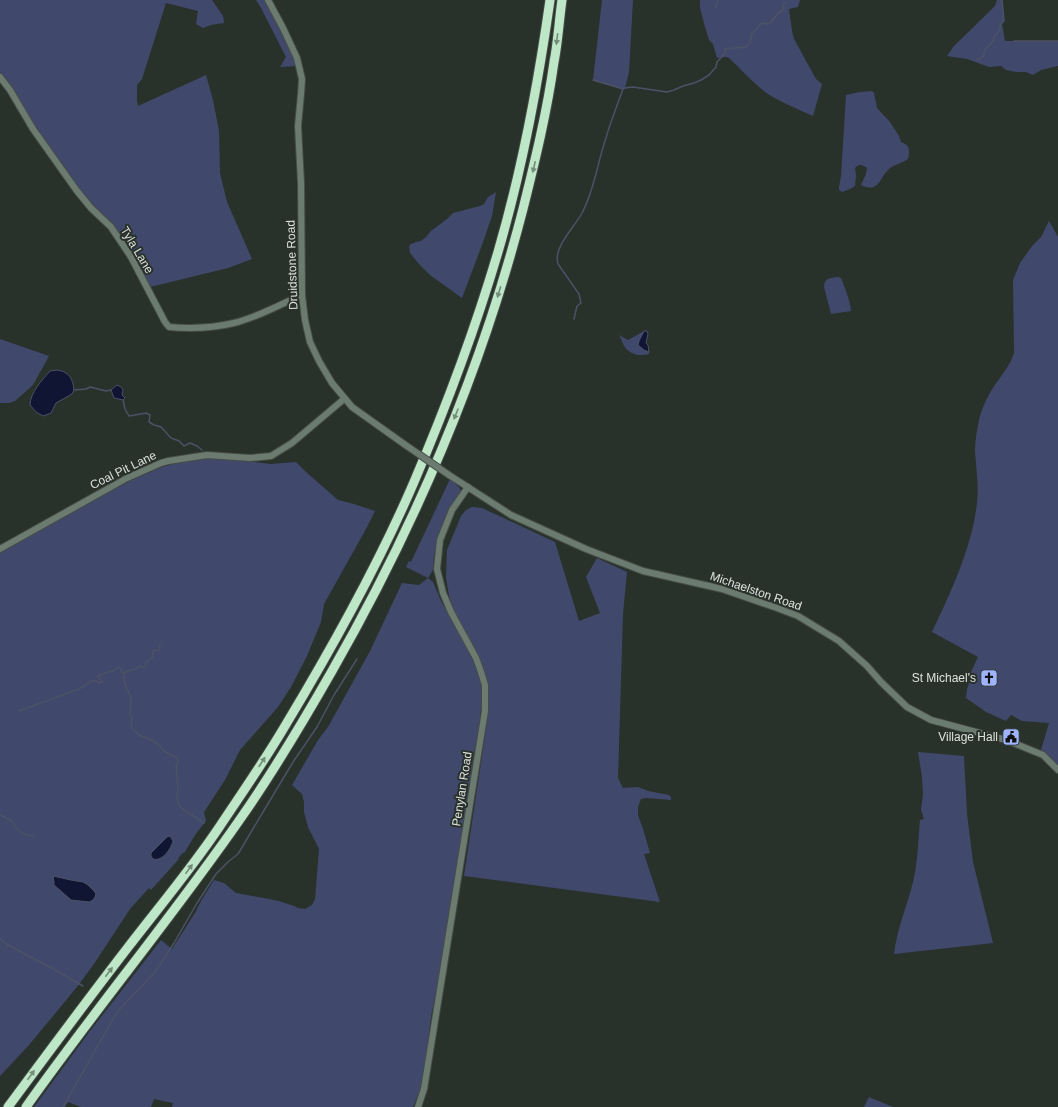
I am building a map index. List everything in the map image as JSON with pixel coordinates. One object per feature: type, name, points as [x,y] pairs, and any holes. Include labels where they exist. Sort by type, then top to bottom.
[{"type":"highway","points":[[8,1107],[54,1044],[180,881],[218,829],[284,729],[337,637],[380,554],[414,484],[459,372],[498,252],[525,146],[541,66],[550,0]]},
{"type":"highway","points":[[26,1107],[49,1074],[189,891],[244,814],[295,735],[355,630],[390,564],[424,492],[466,391],[490,324],[511,254],[532,172],[555,61],[562,0]]},
{"type":"street","name":"Druidstone Road","points":[[268,0],[297,58],[302,79],[302,94],[298,126],[301,183],[302,295],[305,320],[310,342],[332,383],[352,407],[368,420],[468,488]]},
{"type":"street","name":"Tyla Lane","points":[[0,77],[33,129],[77,191],[87,204],[111,228],[121,242],[169,327],[195,328],[234,323],[302,295]]},
{"type":"street","name":"Coal Pit Lane","points":[[0,549],[127,478],[161,463],[207,455],[250,458],[271,456],[292,443],[344,399]]},
{"type":"street","name":"Michaelston Road","points":[[468,488],[511,515],[586,549],[643,571],[722,589],[798,616],[840,641],[907,707],[931,720],[1006,740],[1043,755],[1058,770]]},
{"type":"street","name":"Penylan Road","points":[[418,1107],[424,1089],[485,711],[485,685],[481,672],[476,658],[451,612],[443,593],[436,569],[440,540],[452,510],[468,488]]},
{"type":"shaded area","points":[[0,0],[212,0],[223,16],[224,23],[203,28],[196,24],[198,11],[166,3],[142,79],[137,85],[137,100],[138,106],[206,75],[219,131],[220,173],[227,202],[252,259],[228,268],[150,287],[134,256],[118,231],[82,193],[44,140],[0,72]]},
{"type":"shaded area","points":[[256,0],[264,0],[266,3],[288,42],[296,66],[280,67],[286,57]]},
{"type":"shaded area","points":[[602,0],[633,0],[629,72],[625,88],[623,89],[593,80]]},
{"type":"shaded area","points":[[700,0],[800,0],[798,7],[789,9],[794,39],[816,79],[822,84],[813,116],[768,94],[729,58],[717,58],[713,44],[709,40],[705,27],[700,8]]},
{"type":"shaded area","points":[[997,0],[1002,0],[1004,21],[1002,23],[1005,41],[1058,41],[1058,66],[1041,70],[1033,75],[1026,72],[1006,70],[1001,66],[989,67],[967,59],[947,56],[954,46],[995,6]]},
{"type":"shaded area","points":[[872,91],[874,93],[877,108],[890,122],[901,142],[908,146],[908,159],[890,168],[876,186],[872,187],[861,185],[867,168],[862,165],[858,165],[855,168],[855,186],[842,192],[839,190],[839,187],[846,95]]},
{"type":"shaded area","points":[[496,192],[492,216],[462,298],[430,275],[410,253],[409,246],[421,241],[453,213],[480,206],[484,204],[488,197]]},
{"type":"shaded area","points":[[1049,221],[1058,237],[1058,765],[1041,750],[1049,723],[1022,721],[1011,715],[1006,721],[986,712],[966,698],[967,689],[971,678],[969,676],[978,657],[932,632],[960,569],[971,536],[978,490],[975,447],[980,415],[989,395],[1009,365],[1014,353],[1013,280],[1020,263],[1032,246],[1041,237]]},
{"type":"shaded area","points":[[838,277],[841,278],[851,311],[831,314],[824,284],[828,279]]},
{"type":"shaded area","points":[[644,331],[639,341],[644,350],[649,352],[649,354],[645,355],[634,354],[628,350],[623,344],[619,335],[628,340]]},
{"type":"shaded area","points":[[644,331],[647,331],[648,334],[646,343],[648,345],[649,352],[638,345]]},
{"type":"shaded area","points":[[0,339],[49,356],[33,385],[15,401],[9,403],[0,403]]},
{"type":"shaded area","points":[[58,370],[68,374],[73,383],[74,390],[72,394],[56,403],[51,413],[43,416],[36,412],[30,405],[32,396],[37,387],[50,371]]},
{"type":"shaded area","points":[[117,385],[123,390],[122,395],[125,398],[123,400],[114,398],[111,390]]},
{"type":"shaded area","points":[[218,458],[271,464],[296,462],[338,500],[375,511],[324,604],[321,622],[307,656],[291,687],[278,707],[240,750],[225,780],[204,812],[206,821],[195,835],[185,852],[151,890],[149,888],[130,909],[77,987],[29,1045],[0,1076],[0,552],[87,503],[132,480],[162,467],[185,461]]},
{"type":"shaded area","points":[[450,479],[459,487],[461,491],[441,528],[434,556],[433,570],[428,578],[406,567],[409,561],[411,562]]},
{"type":"shaded area","points":[[472,507],[482,508],[555,542],[579,621],[600,613],[586,577],[597,558],[627,572],[623,614],[618,778],[623,788],[638,787],[648,791],[669,795],[671,797],[671,800],[641,799],[638,807],[638,815],[650,853],[644,854],[660,902],[464,876],[488,716],[489,699],[487,679],[481,663],[453,609],[446,577],[447,550],[461,516],[466,510]]},
{"type":"shaded area","points":[[428,578],[433,582],[441,601],[468,648],[479,673],[482,699],[461,854],[431,1017],[425,1064],[420,1090],[413,1107],[172,1107],[173,1103],[154,1099],[151,1107],[81,1107],[68,1102],[65,1107],[34,1107],[90,1031],[161,940],[172,949],[214,880],[224,883],[236,893],[279,901],[298,908],[305,909],[312,905],[315,899],[319,849],[308,827],[304,812],[302,794],[292,785],[318,740],[328,727],[370,651],[402,583],[419,585]]},
{"type":"shaded area","points":[[918,752],[964,756],[967,814],[973,862],[993,943],[894,954],[897,936],[915,874],[920,820],[924,819],[921,810],[923,794]]},
{"type":"shaded area","points":[[170,836],[173,841],[168,851],[160,859],[153,859],[151,853],[167,837]]},
{"type":"shaded area","points":[[53,876],[83,882],[94,891],[96,894],[95,897],[89,902],[71,900],[54,885]]},
{"type":"shaded area","points":[[869,1097],[893,1107],[864,1107]]},
{"type":"waterway","points":[[715,8],[718,0]]},
{"type":"waterway","points":[[977,60],[984,56],[984,51],[994,40],[994,37],[1000,30],[1000,25],[1004,21],[1002,0]]},
{"type":"waterway","points":[[623,89],[633,87],[667,92],[701,80],[709,75],[716,67],[717,62],[726,52],[725,49],[746,47],[750,43],[752,33],[762,23],[769,24],[784,9],[783,5],[786,2]]},
{"type":"waterway","points":[[1014,41],[1058,41]]},
{"type":"waterway","points":[[574,319],[577,306],[581,303],[579,294],[558,264],[557,258],[561,244],[586,205],[607,134],[623,89],[593,80]]},
{"type":"waterway","points":[[74,390],[86,389],[90,387],[106,391],[111,390]]},
{"type":"waterway","points":[[123,400],[125,409],[129,416],[146,413],[150,415],[149,422],[161,427],[171,438],[179,441],[184,446],[190,443],[202,450]]},
{"type":"waterway","points":[[19,711],[79,689],[92,681],[97,681],[99,683],[103,682],[97,676],[115,670],[118,667],[121,669],[122,673],[136,669],[139,666],[144,667],[146,662],[153,657],[153,651],[159,650],[160,645]]},
{"type":"waterway","points":[[63,1107],[117,1012],[155,972],[216,874],[238,854],[293,762],[317,727],[334,695],[357,659]]},
{"type":"waterway","points":[[124,672],[124,681],[131,699],[131,727],[139,735],[152,740],[164,751],[177,758],[177,798],[179,805],[204,823]]},
{"type":"waterway","points":[[0,815],[12,821],[20,832],[33,836]]},
{"type":"waterway","points":[[0,939],[8,945],[83,986]]},
{"type":"place","name":"St Michael's","points":[[989,678]]},
{"type":"place","name":"Village Hall","points":[[1011,737]]}]
